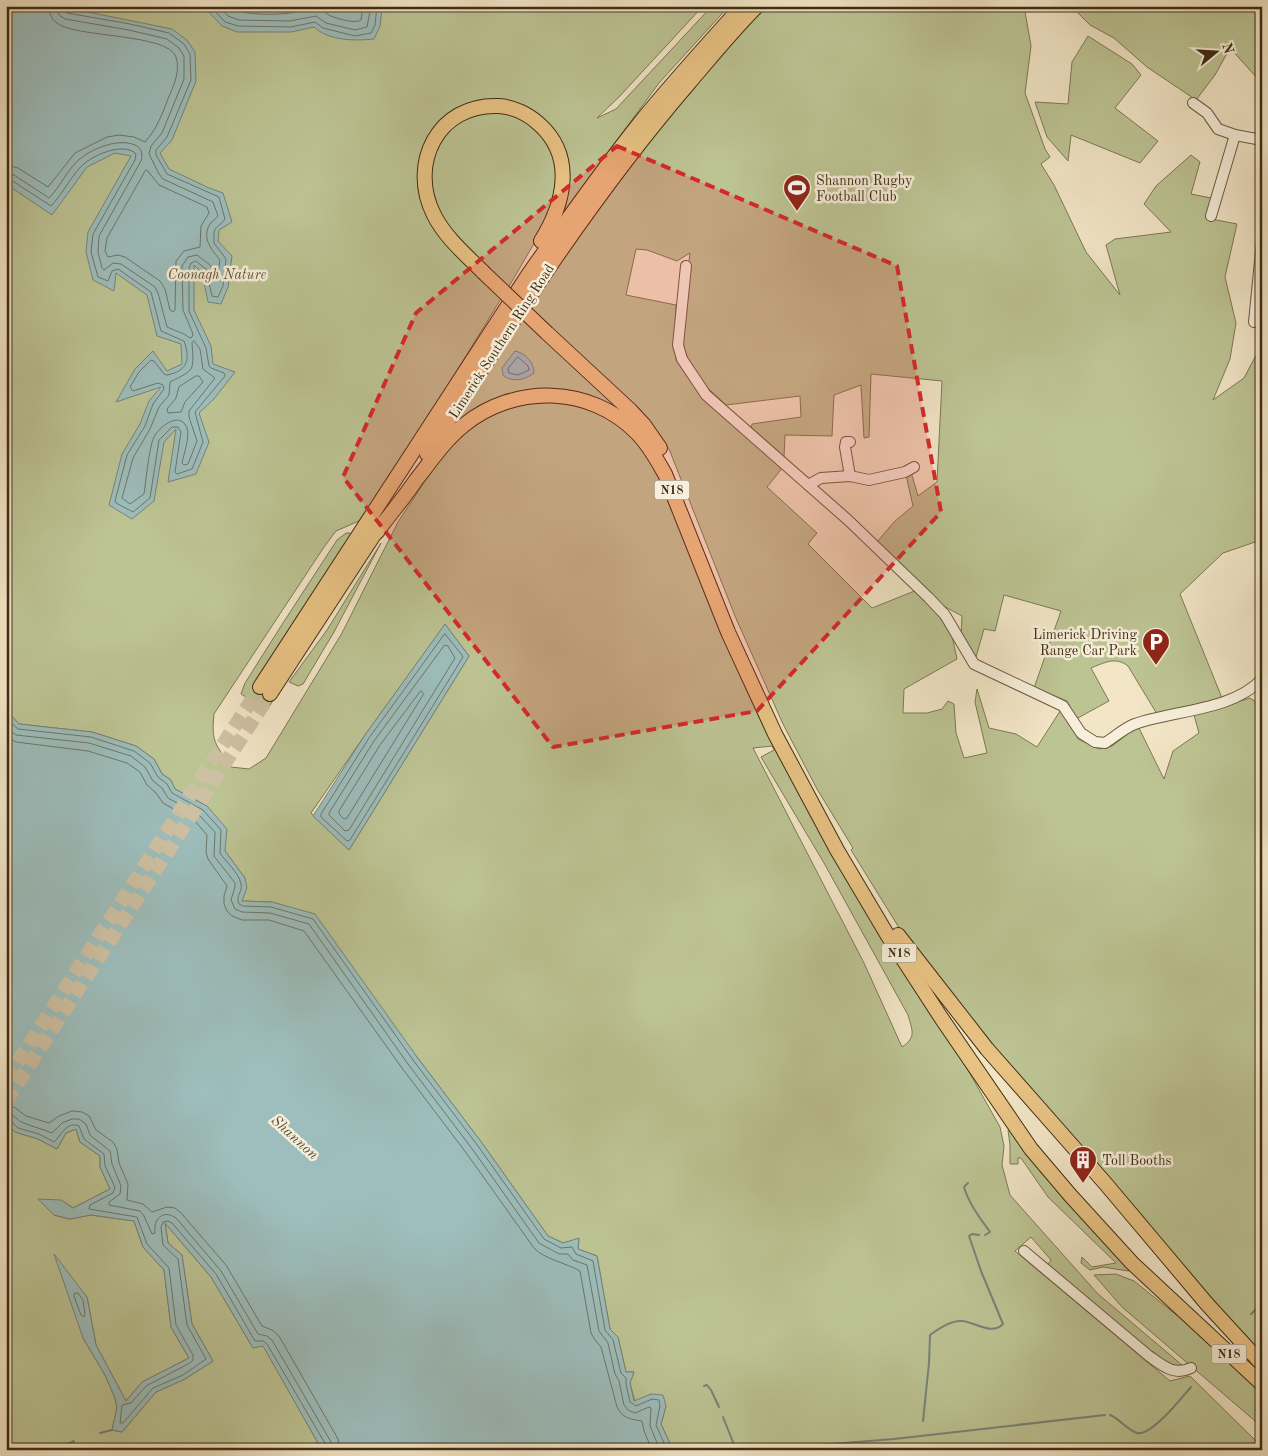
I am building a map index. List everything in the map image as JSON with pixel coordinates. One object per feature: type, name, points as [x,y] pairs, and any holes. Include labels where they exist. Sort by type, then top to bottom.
[{"type":"highway","name":"Limerick Southern Ring Road","points":[[742,6],[688,65],[639,124],[528,275],[394,480],[265,690],[377,532],[515,315],[604,187],[665,110],[756,6]]},
{"type":"highway","name":"N18","points":[[461,380],[480,343],[551,226],[562,189],[562,162],[556,145],[546,130],[532,118],[516,110],[500,106],[484,106],[469,110],[444,126],[435,138],[429,148],[424,165],[427,198],[434,215],[455,244],[483,272],[547,333],[630,410],[657,443],[676,480],[743,650],[782,735],[843,847],[890,925],[987,1049],[1105,1183],[1207,1304],[1262,1364]]},
{"type":"highway","name":"N18","points":[[377,532],[431,460],[462,426],[493,406],[532,396],[574,397],[620,418],[638,434],[654,455],[665,474],[728,632],[775,734],[837,850],[888,936],[942,1019],[1031,1149],[1070,1195],[1132,1263],[1262,1384]]},
{"type":"street","points":[[1193,103],[1207,113],[1218,129],[1235,135],[1262,140]]},
{"type":"street","points":[[1212,216],[1235,135]]},
{"type":"street","points":[[1254,322],[1262,241]]},
{"type":"street","points":[[686,266],[678,345],[682,359],[706,395],[848,520],[945,615],[974,664],[1063,706],[1081,733],[1095,742],[1105,743],[1134,725],[1236,697],[1253,688],[1262,679]]},
{"type":"street","points":[[850,442],[846,442],[845,447],[850,476]]},
{"type":"street","points":[[808,485],[821,478],[850,476],[869,480],[905,472],[914,467]]},
{"type":"street","points":[[1024,1251],[1148,1356],[1171,1371],[1182,1372],[1191,1368]]},
{"type":"highlighted area","points":[[617,146],[897,266],[941,512],[757,711],[553,747],[343,477],[416,313]]},
{"type":"green space","name":"Coonagh Nature","points":[[6,6],[703,6],[619,97],[597,118],[616,109],[712,6],[729,6],[659,83],[555,225],[563,197],[556,137],[534,111],[506,102],[478,100],[456,109],[438,123],[421,193],[502,297],[422,428],[359,521],[336,531],[214,714],[213,731],[216,743],[231,767],[249,769],[266,758],[342,633],[398,522],[444,452],[461,432],[488,413],[549,398],[583,405],[606,415],[635,438],[661,473],[725,637],[1000,1127],[1004,1146],[1002,1165],[1010,1195],[1098,1294],[1182,1365],[1183,1369],[1171,1368],[1047,1266],[1051,1260],[1031,1237],[1015,1251],[1170,1381],[1190,1376],[1262,1447],[1262,1450],[673,1450],[661,1424],[666,1406],[651,1394],[635,1402],[630,1383],[634,1372],[626,1372],[618,1337],[610,1329],[597,1256],[578,1249],[579,1239],[563,1243],[548,1236],[482,1143],[417,1057],[272,902],[241,901],[245,878],[225,851],[207,806],[175,789],[171,780],[162,774],[154,759],[136,746],[92,732],[19,724],[6,710]],"holes":[[[445,625],[469,656],[349,850],[311,813]],[[772,746],[774,750],[761,757],[824,863],[908,1015],[912,1036],[902,1047],[864,963],[753,748]]]},
{"type":"green space","points":[[764,6],[1024,6],[1031,46],[1025,93],[1045,149],[1050,157],[1041,164],[1054,185],[1086,252],[1120,295],[1106,245],[1115,239],[1171,232],[1144,204],[1156,186],[1191,155],[1200,162],[1191,194],[1211,198],[1206,218],[1237,224],[1225,277],[1236,323],[1230,359],[1213,400],[1244,378],[1262,344],[1262,546],[1258,541],[1223,553],[1180,594],[1222,698],[1157,714],[1128,666],[1119,661],[1114,661],[1091,668],[1109,701],[1076,719],[1067,701],[1034,688],[1061,611],[1004,595],[995,631],[984,629],[976,657],[961,637],[962,616],[940,604],[877,542],[894,522],[913,506],[906,475],[911,472],[918,496],[937,482],[942,381],[871,374],[869,437],[864,438],[861,385],[834,395],[832,436],[785,435],[784,457],[751,429],[752,424],[801,417],[800,396],[726,405],[699,380],[686,362],[683,352],[682,325],[690,253],[677,261],[647,250],[636,249],[626,295],[676,305],[676,360],[689,379],[731,423],[783,467],[767,487],[817,533],[808,544],[872,608],[917,590],[951,631],[957,659],[904,689],[903,713],[927,713],[942,709],[948,701],[954,704],[956,733],[964,758],[987,753],[975,702],[977,689],[989,728],[1016,734],[1037,747],[1062,708],[1078,739],[1099,749],[1112,746],[1138,726],[1164,779],[1173,751],[1199,733],[1194,715],[1250,698],[1262,706],[1262,1358],[919,960],[851,850],[853,848],[817,789],[783,724],[735,616],[669,449],[645,419],[528,307],[643,146],[739,31]]},
{"type":"green space","points":[[1071,6],[1262,6],[1262,75],[1258,79],[1230,48],[1215,75],[1196,100],[1147,67],[1114,38],[1090,25]]},
{"type":"green space","points":[[1088,36],[1132,64],[1141,75],[1115,108],[1158,141],[1140,163],[1071,135],[1068,161],[1047,137],[1035,102],[1068,104],[1072,62]]},
{"type":"green space","points":[[497,108],[538,125],[553,145],[559,175],[553,211],[508,288],[459,241],[445,222],[432,194],[427,169],[434,149],[460,118]]},
{"type":"green space","points":[[524,317],[633,416],[613,409],[519,395],[440,442]]},
{"type":"green space","points":[[346,533],[350,533],[352,537],[267,710],[241,694],[245,683],[337,540]]},
{"type":"green space","points":[[381,543],[334,632],[303,684],[298,686],[289,682],[327,630]]},
{"type":"green space","points":[[6,1123],[15,1132],[38,1139],[57,1149],[66,1133],[76,1129],[80,1142],[100,1156],[100,1167],[110,1189],[73,1208],[61,1200],[54,1215],[69,1219],[91,1215],[134,1221],[143,1247],[164,1270],[171,1327],[189,1358],[142,1382],[126,1401],[96,1345],[87,1297],[83,1338],[105,1375],[115,1398],[117,1408],[112,1430],[122,1432],[156,1392],[185,1379],[213,1361],[192,1324],[182,1255],[168,1243],[165,1223],[211,1277],[253,1348],[263,1345],[322,1450],[7,1450]]},
{"type":"green space","points":[[1008,1130],[1011,1130],[1133,1268],[1128,1271],[1103,1267],[1090,1270],[1081,1263],[1082,1257],[1092,1267],[1116,1263],[1048,1197],[1021,1158],[1018,1158],[1018,1164],[1010,1164]]},
{"type":"green space","points":[[1116,1274],[1134,1281],[1224,1353],[1262,1388],[1262,1427],[1122,1307],[1094,1275]]},
{"type":"water","points":[[6,6],[58,6],[172,29],[187,40],[195,52],[196,81],[172,140],[160,153],[169,169],[223,193],[232,222],[219,230],[218,241],[232,256],[228,287],[221,304],[208,302],[202,273],[194,265],[194,310],[211,346],[213,364],[235,372],[214,399],[199,413],[209,442],[196,474],[168,482],[176,429],[164,442],[154,501],[132,519],[109,505],[122,454],[140,424],[149,401],[161,387],[116,402],[135,369],[153,351],[167,371],[182,364],[181,344],[157,336],[147,295],[116,273],[114,291],[93,280],[86,252],[88,232],[131,156],[115,153],[87,167],[52,215],[6,184]]},
{"type":"water","points":[[203,6],[384,6],[382,8],[380,26],[374,39],[359,40],[342,39],[327,35],[314,27],[291,32],[237,32],[222,26]]},
{"type":"water","points":[[515,351],[528,359],[534,369],[534,373],[518,380],[510,379],[503,375],[502,368]]},
{"type":"water","points":[[445,624],[469,656],[349,850],[313,816],[365,735]]},
{"type":"water","name":"Shannon","points":[[6,710],[19,724],[92,732],[136,746],[154,759],[162,774],[171,780],[175,789],[207,806],[227,829],[225,851],[245,878],[247,888],[242,901],[272,902],[315,914],[548,1236],[563,1243],[579,1238],[578,1249],[597,1256],[610,1329],[618,1337],[626,1372],[634,1372],[630,1383],[634,1401],[651,1394],[663,1395],[666,1406],[661,1424],[673,1450],[322,1450],[263,1346],[253,1348],[211,1277],[165,1223],[168,1243],[182,1255],[192,1324],[213,1361],[185,1379],[156,1392],[122,1432],[112,1430],[117,1408],[115,1398],[105,1375],[83,1338],[54,1254],[87,1297],[96,1345],[126,1401],[142,1382],[189,1358],[171,1327],[164,1270],[143,1247],[134,1221],[91,1215],[70,1219],[54,1215],[38,1199],[61,1200],[73,1208],[110,1189],[100,1167],[100,1156],[80,1142],[76,1129],[66,1133],[57,1149],[38,1139],[15,1132],[6,1123]]},
{"type":"waterway","points":[[968,1183],[964,1187],[969,1199],[990,1232],[985,1235]]},
{"type":"waterway","points":[[923,1421],[930,1335],[945,1325],[958,1321],[989,1329],[994,1329],[1003,1324],[969,1236],[972,1234],[979,1235]]},
{"type":"waterway","points":[[1251,1314],[1262,1303]]},
{"type":"waterway","points":[[704,1386],[707,1385],[711,1390],[719,1407]]},
{"type":"waterway","points":[[1110,1415],[1133,1432],[1143,1433],[1158,1423],[1191,1387]]},
{"type":"waterway","points":[[757,1450],[894,1439],[1105,1415]]},
{"type":"waterway","points":[[723,1417],[738,1450]]},
{"type":"waterway","points":[[100,1433],[112,1430]]},
{"type":"waterway","points":[[57,1450],[74,1441]]},
{"type":"tunnel","points":[[6,1080],[260,687]]},
{"type":"tunnel","points":[[6,1101],[270,694]]},
{"type":"place","name":"Shannon Rugby Football Club","points":[[797,212]]},
{"type":"place","name":"Limerick Driving Range Car Park","points":[[1156,666]]},
{"type":"place","name":"Toll Booths","points":[[1083,1184]]}]
